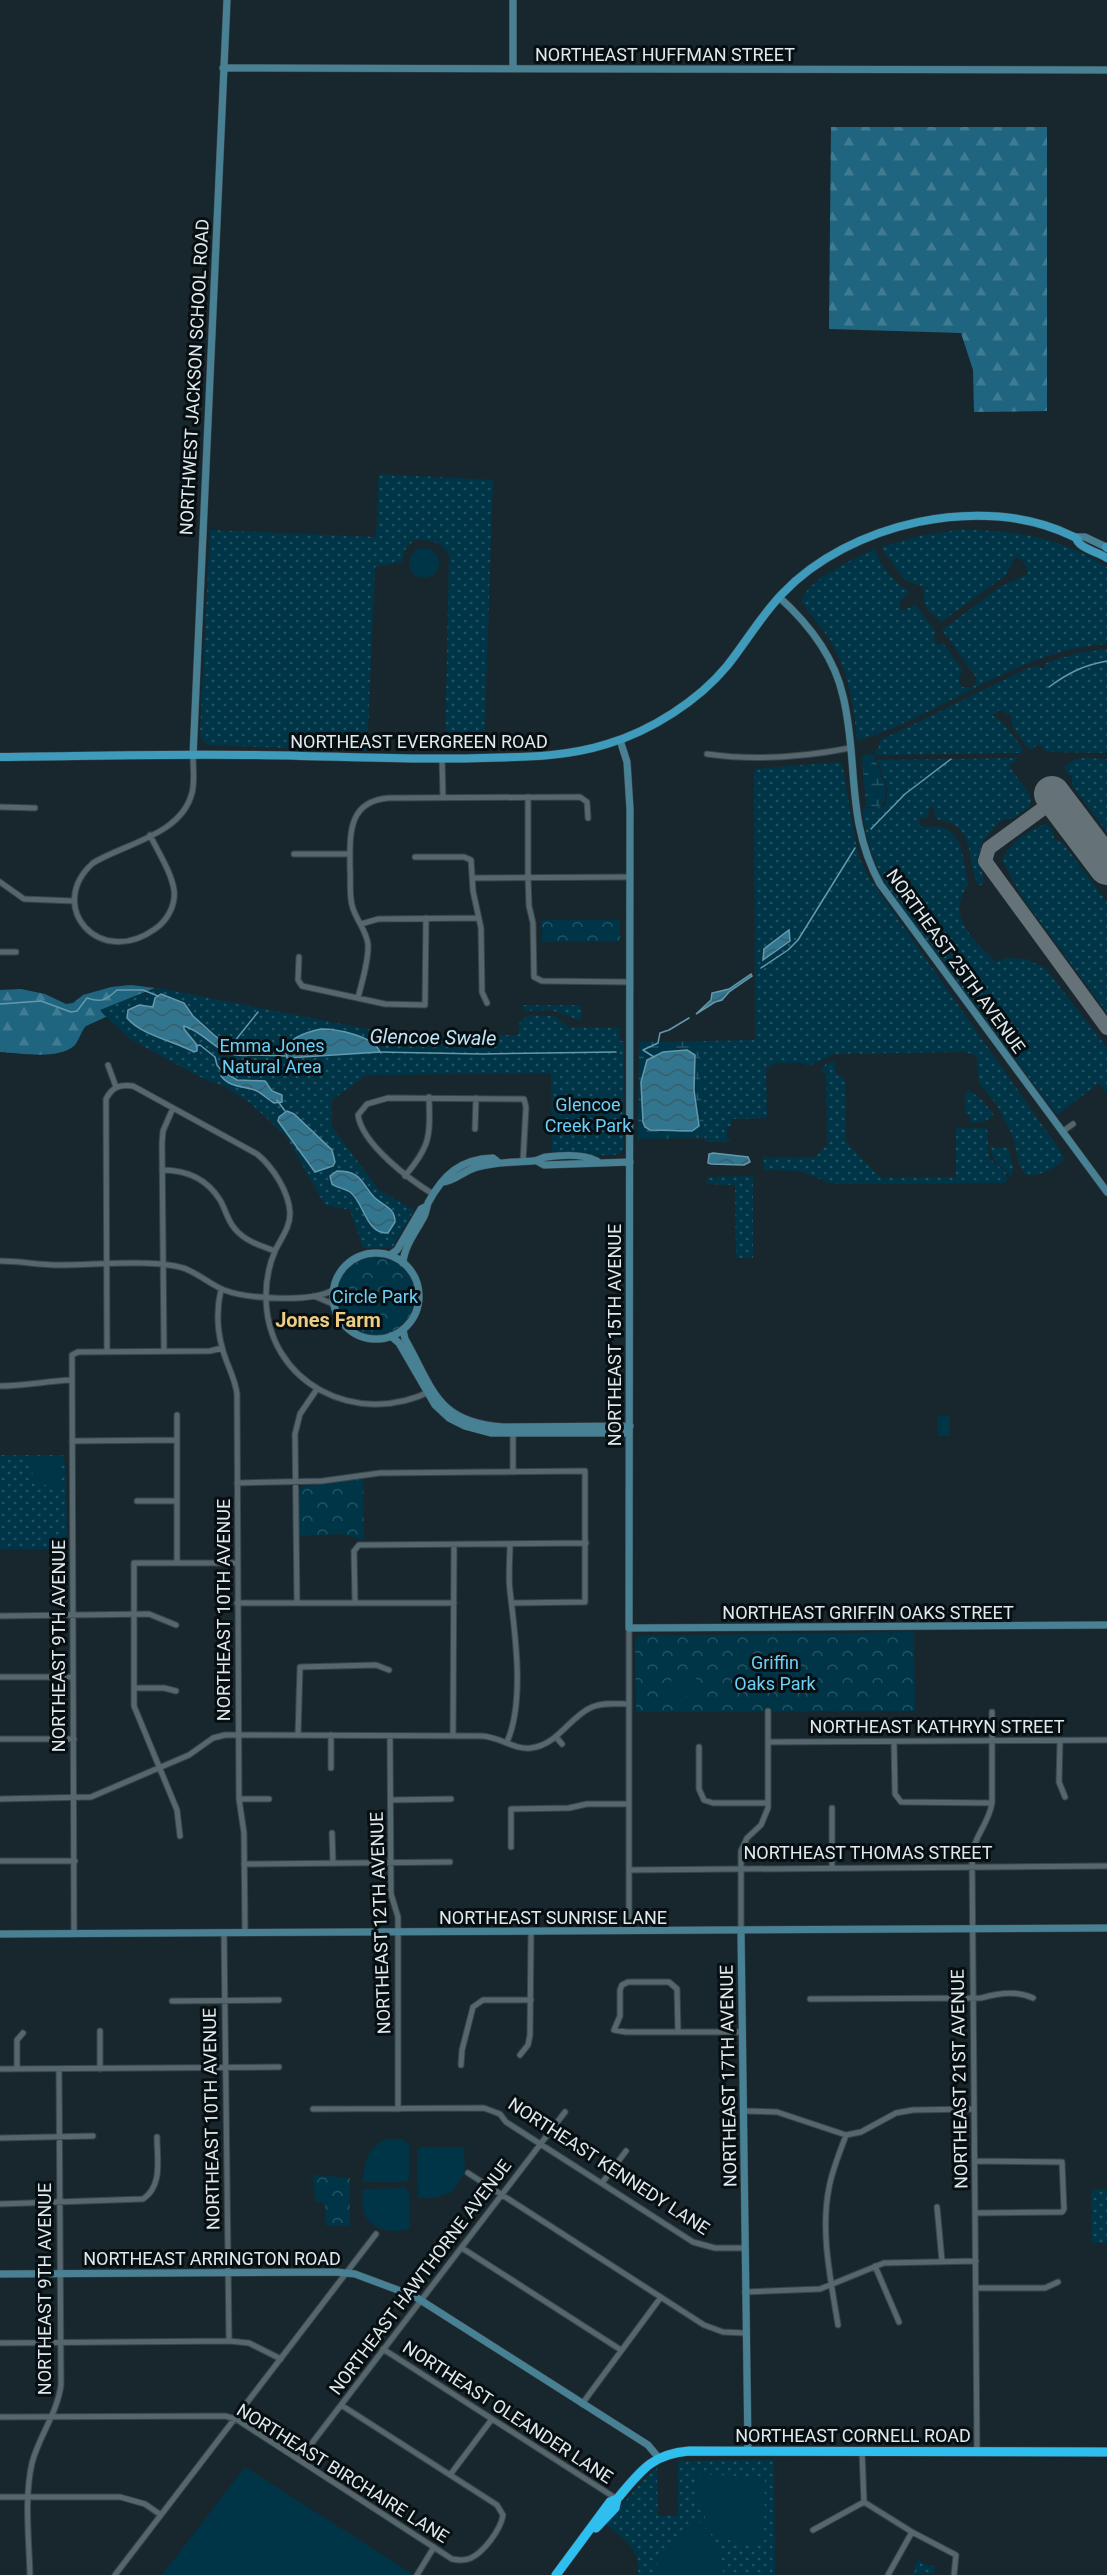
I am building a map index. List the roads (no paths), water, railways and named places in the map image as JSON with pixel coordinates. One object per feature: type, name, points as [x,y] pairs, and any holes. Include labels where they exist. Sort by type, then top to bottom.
[{"type":"highway","name":"NORTHEAST CORNELL ROAD","points":[[556,2575],[610,2502],[617,2499],[639,2472],[658,2457],[688,2451],[1107,2452]]},
{"type":"main road","name":"NORTHEAST EVERGREEN ROAD","points":[[0,757],[193,756],[442,759],[545,757],[579,752],[620,740],[666,717],[707,686],[724,669],[779,597],[811,569],[854,543],[898,526],[926,520],[967,516],[1006,518],[1044,526],[1076,537],[1081,544],[1107,558]]},
{"type":"street","name":"NORTHWEST JACKSON SCHOOL ROAD","points":[[193,756],[227,0]]},
{"type":"street","points":[[513,0],[513,68]]},
{"type":"street","name":"NORTHEAST HUFFMAN STREET","points":[[223,68],[1107,70]]},
{"type":"street","name":"NORTHEAST EVERGREEN ROAD","points":[[1076,537],[1085,537],[1107,546]]},
{"type":"street","name":"NORTHEAST 25TH AVENUE","points":[[779,597],[810,628],[833,667],[844,697],[859,834],[879,884],[1107,1192]]},
{"type":"street","name":"NORTHEAST 15TH AVENUE","points":[[620,740],[626,751],[629,779],[629,1931]]},
{"type":"street","points":[[707,754],[727,757],[804,756],[850,748]]},
{"type":"street","points":[[150,835],[170,876],[174,891],[169,915],[161,925],[137,940],[111,943],[98,938],[87,929],[76,911],[74,901],[77,884],[84,871],[93,863],[150,835],[169,826],[180,817],[193,791],[193,756]]},
{"type":"street","points":[[442,759],[442,797]]},
{"type":"street","points":[[358,998],[368,955],[366,933],[353,908],[351,897],[350,854],[354,819],[364,806],[370,802],[389,798],[583,798],[588,806],[588,818]]},
{"type":"street","points":[[528,798],[528,877],[529,906],[533,923],[533,974],[536,979],[542,981],[629,982]]},
{"type":"street","points":[[0,807],[35,808]]},
{"type":"street","points":[[294,854],[350,854]]},
{"type":"street","points":[[415,857],[464,857],[471,860],[481,928],[482,992],[488,1003]]},
{"type":"street","points":[[472,878],[629,878]]},
{"type":"street","points":[[0,882],[24,899],[74,901]]},
{"type":"street","points":[[298,957],[299,984],[394,1006],[425,1005],[426,918]]},
{"type":"street","points":[[361,924],[378,919],[478,918]]},
{"type":"street","points":[[0,952],[16,952]]},
{"type":"street","points":[[108,1065],[116,1087]]},
{"type":"street","points":[[222,1348],[210,1351],[107,1351],[106,1099],[116,1087],[123,1084],[133,1086],[257,1154],[269,1166],[284,1191],[290,1213],[286,1232],[275,1251],[268,1274],[266,1297],[269,1324],[278,1347],[295,1370],[317,1389],[344,1401],[370,1405],[392,1404],[430,1391]]},
{"type":"street","points":[[433,1194],[405,1176],[389,1162],[362,1128],[358,1115],[367,1104],[377,1100],[429,1098],[524,1099],[526,1107],[523,1161]]},
{"type":"street","points":[[405,1176],[426,1147],[430,1133],[429,1098]]},
{"type":"street","points":[[475,1129],[476,1098]]},
{"type":"street","points":[[164,1351],[163,1131],[173,1108]]},
{"type":"street","points":[[1062,1132],[1073,1124]]},
{"type":"street","points":[[403,1263],[404,1254],[426,1215],[427,1206],[445,1176],[473,1161],[493,1158],[498,1162],[537,1161],[544,1165],[590,1164],[597,1161],[630,1162]]},
{"type":"street","points":[[162,1170],[188,1173],[199,1178],[209,1186],[221,1202],[226,1217],[237,1231],[251,1241],[275,1251]]},
{"type":"street","points":[[390,1255],[397,1251],[421,1209],[427,1206]]},
{"type":"street","points":[[218,1221],[226,1217]]},
{"type":"street","points":[[371,1253],[390,1255],[403,1263],[415,1279],[419,1299],[413,1318],[403,1330],[392,1336],[371,1339],[357,1335],[341,1322],[333,1304],[333,1290],[339,1272],[353,1259],[371,1253]]},
{"type":"street","points":[[0,1261],[24,1261],[48,1265],[162,1265],[188,1269],[221,1289],[245,1296],[314,1296],[333,1290]]},
{"type":"street","name":"NORTHEAST 10TH AVENUE","points":[[221,1289],[218,1315],[222,1348],[233,1373],[237,1394],[239,1799],[244,1833],[245,1934]]},
{"type":"street","points":[[314,1296],[333,1304]]},
{"type":"street","points":[[403,1330],[405,1339],[430,1391],[456,1416],[485,1426],[630,1429]]},
{"type":"street","points":[[392,1336],[399,1343],[444,1414],[459,1424],[486,1432],[513,1433],[630,1429]]},
{"type":"street","name":"NORTHEAST 9TH AVENUE","points":[[74,1934],[72,1358],[75,1352],[107,1351]]},
{"type":"street","points":[[0,1386],[27,1386],[43,1381],[71,1380]]},
{"type":"street","points":[[297,1603],[296,1424],[317,1389]]},
{"type":"street","points":[[177,1415],[177,1563]]},
{"type":"street","points":[[513,1433],[513,1472]]},
{"type":"street","points":[[72,1441],[177,1440]]},
{"type":"street","points":[[237,1483],[295,1483],[380,1473],[585,1471],[585,1602],[513,1603]]},
{"type":"street","points":[[137,1501],[177,1501]]},
{"type":"street","points":[[507,1742],[514,1727],[517,1710],[510,1544]]},
{"type":"street","points":[[355,1603],[355,1547],[359,1545],[586,1544]]},
{"type":"street","points":[[453,1736],[454,1545]]},
{"type":"street","points":[[180,1836],[177,1810],[136,1714],[134,1563],[237,1563]]},
{"type":"street","points":[[237,1603],[454,1603]]},
{"type":"street","points":[[0,1616],[134,1613],[149,1614],[177,1625]]},
{"type":"street","name":"NORTHEAST GRIFFIN OAKS STREET","points":[[629,1628],[1107,1625]]},
{"type":"street","points":[[298,1735],[300,1666],[376,1665],[389,1670]]},
{"type":"street","points":[[0,1677],[73,1677]]},
{"type":"street","points":[[134,1688],[176,1690]]},
{"type":"street","points":[[0,1799],[91,1797],[189,1755],[213,1738],[239,1735],[490,1736],[519,1748],[531,1748],[556,1737],[593,1707],[629,1704]]},
{"type":"street","name":"NORTHEAST 17TH AVENUE","points":[[748,2451],[741,1867],[742,1847],[747,1838],[761,1826],[766,1815],[768,1711]]},
{"type":"street","name":"NORTHEAST 21ST AVENUE","points":[[977,2452],[972,1866],[974,1840],[990,1817],[992,1803],[992,1712]]},
{"type":"street","points":[[331,1735],[331,1768]]},
{"type":"street","name":"NORTHEAST 12TH AVENUE","points":[[390,1737],[391,1894],[397,1911],[398,1933],[398,2109]]},
{"type":"street","points":[[556,1737],[561,1744]]},
{"type":"street","points":[[0,1739],[74,1739]]},
{"type":"street","name":"NORTHEAST KATHRYN STREET","points":[[768,1742],[1107,1740]]},
{"type":"street","points":[[1060,1741],[1059,1782],[1065,1797]]},
{"type":"street","points":[[894,1742],[895,1794],[901,1802],[992,1803]]},
{"type":"street","points":[[699,1747],[699,1789],[704,1800],[713,1803],[768,1803]]},
{"type":"street","points":[[239,1799],[269,1799]]},
{"type":"street","points":[[391,1800],[451,1799]]},
{"type":"street","points":[[511,1847],[511,1809],[629,1804]]},
{"type":"street","points":[[832,1808],[832,1867]]},
{"type":"street","points":[[332,1833],[333,1863]]},
{"type":"street","points":[[0,1861],[75,1861]]},
{"type":"street","points":[[244,1864],[450,1862]]},
{"type":"street","name":"NORTHEAST THOMAS STREET","points":[[629,1870],[741,1867],[1107,1866]]},
{"type":"street","name":"NORTHEAST SUNRISE LANE","points":[[0,1934],[1107,1928]]},
{"type":"street","points":[[520,2055],[528,2044],[530,2035],[531,1932]]},
{"type":"street","name":"NORTHEAST 10TH AVENUE","points":[[225,1934],[229,2341]]},
{"type":"street","points":[[678,2032],[677,1989],[669,1982],[628,1982],[622,1985],[620,2016],[614,2030],[626,2032],[678,2032],[742,2032]]},
{"type":"street","points":[[810,1999],[973,1998],[997,1994],[1024,1994],[1033,1998]]},
{"type":"street","points":[[172,2001],[279,2000]]},
{"type":"street","points":[[461,2065],[465,2034],[473,2007],[483,2000],[531,2000]]},
{"type":"street","points":[[100,2031],[100,2069]]},
{"type":"street","points":[[17,2069],[17,2043],[23,2032]]},
{"type":"street","points":[[0,2069],[279,2067]]},
{"type":"street","name":"NORTHEAST 9TH AVENUE","points":[[30,2575],[29,2497],[33,2461],[53,2417],[61,2385],[59,2069]]},
{"type":"street","name":"NORTHEAST KENNEDY LANE","points":[[313,2109],[484,2108],[494,2110],[507,2122],[693,2242],[715,2248],[745,2248]]},
{"type":"street","points":[[743,2111],[777,2112],[846,2135],[861,2133],[896,2113],[921,2109],[974,2109]]},
{"type":"street","name":"NORTHEAST HAWTHORNE AVENUE","points":[[300,2460],[565,2112]]},
{"type":"street","points":[[838,2325],[827,2240],[827,2200],[831,2178],[846,2135]]},
{"type":"street","points":[[0,2138],[93,2136]]},
{"type":"street","points":[[0,2204],[143,2199],[151,2194],[157,2178],[157,2137]]},
{"type":"street","points":[[602,2182],[626,2151]]},
{"type":"street","points":[[975,2161],[1060,2161],[1063,2164],[1064,2209],[1062,2212],[975,2213]]},
{"type":"street","points":[[468,2174],[710,2328],[723,2332],[745,2333]]},
{"type":"street","points":[[937,2207],[942,2261]]},
{"type":"street","points":[[114,2575],[376,2234]]},
{"type":"street","points":[[462,2248],[621,2350]]},
{"type":"street","points":[[745,2292],[807,2291],[832,2285],[875,2266],[894,2261],[976,2261]]},
{"type":"street","points":[[875,2266],[899,2322]]},
{"type":"street","name":"NORTHEAST ARRINGTON ROAD","points":[[0,2274],[348,2272],[422,2300],[648,2445],[658,2457]]},
{"type":"street","points":[[976,2288],[1045,2288],[1058,2282]]},
{"type":"street","points":[[582,2403],[661,2297]]},
{"type":"street","points":[[0,2343],[229,2341],[249,2343],[281,2359]]},
{"type":"street","name":"NORTHEAST OLEANDER LANE","points":[[384,2349],[617,2499]]},
{"type":"street","points":[[341,2405],[450,2475],[492,2420]]},
{"type":"street","name":"NORTHEAST BIRCHAIRE LANE","points":[[0,2417],[225,2416],[236,2419],[452,2559],[470,2559],[478,2554],[500,2526],[503,2515],[497,2505],[450,2475]]},
{"type":"street","points":[[862,2452],[864,2502]]},
{"type":"street","points":[[0,2497],[120,2497],[145,2504],[161,2515]]},
{"type":"street","points":[[813,2530],[864,2502]]},
{"type":"street","points":[[864,2502],[912,2532],[956,2555],[954,2575]]},
{"type":"street","points":[[888,2575],[912,2532]]},
{"type":"street","points":[[417,2575],[434,2547]]},
{"type":"water","points":[[789,930],[790,941],[763,960],[764,949]]},
{"type":"water","points":[[751,974],[752,976],[729,992],[722,1000],[696,1014],[711,1000],[712,993],[729,989]]},
{"type":"water","points":[[161,994],[184,1003],[193,1016],[214,1035],[232,1049],[250,1055],[230,1054],[184,1026],[197,1045],[197,1051],[194,1052],[141,1029],[127,1018],[128,1010],[139,1005],[153,1007],[155,998]]},
{"type":"water","points":[[321,1029],[336,1030],[363,1038],[376,1046],[380,1052],[287,1058],[286,1051],[291,1041],[303,1034]]},
{"type":"water","points":[[687,1050],[695,1055],[694,1090],[699,1126],[692,1131],[650,1130],[643,1122],[641,1082],[647,1060],[663,1052]]},
{"type":"water","points":[[224,1072],[237,1080],[265,1081],[272,1091],[282,1095],[282,1102],[274,1103],[255,1090],[229,1083],[221,1076]]},
{"type":"water","points":[[287,1111],[294,1114],[332,1150],[335,1162],[333,1166],[315,1172],[278,1121],[279,1117]]},
{"type":"water","points":[[709,1154],[748,1157],[750,1162],[744,1165],[708,1163]]},
{"type":"water","points":[[337,1171],[352,1173],[360,1179],[374,1197],[391,1210],[395,1222],[388,1233],[375,1229],[370,1224],[350,1192],[332,1184],[330,1176]]},
{"type":"waterway","name":"Glencoe Swale","points":[[1049,687],[1076,670],[1107,661]]},
{"type":"waterway","name":"Glencoe Swale","points":[[871,829],[905,794],[951,759]]},
{"type":"waterway","name":"Glencoe Swale","points":[[761,968],[788,950],[798,940],[855,848]]},
{"type":"waterway","name":"Glencoe Swale","points":[[0,1004],[41,1001],[71,1012],[77,1011],[87,998],[104,1000],[117,990],[143,990],[158,996]]},
{"type":"waterway","points":[[230,1047],[258,1012]]},
{"type":"waterway","name":"Glencoe Swale","points":[[643,1050],[658,1043],[660,1033],[689,1018]]},
{"type":"waterway","points":[[196,1046],[200,1045],[215,1057],[217,1065],[224,1074]]},
{"type":"waterway","points":[[643,1050],[654,1057]]},
{"type":"waterway","name":"Glencoe Swale","points":[[379,1052],[482,1054],[616,1052]]},
{"type":"waterway","name":"Glencoe Swale","points":[[250,1055],[287,1056]]},
{"type":"waterway","points":[[277,1100],[285,1111]]},
{"type":"district","name":"Jones Farm","points":[[328,1320]]},
{"type":"park label","name":"Emma Jones Natural Area","points":[[272,1055]]},
{"type":"park label","name":"Glencoe Creek Park","points":[[588,1114]]},
{"type":"park label","name":"Circle Park","points":[[375,1296]]},
{"type":"park label","name":"Griffin Oaks Park","points":[[775,1672]]}]
